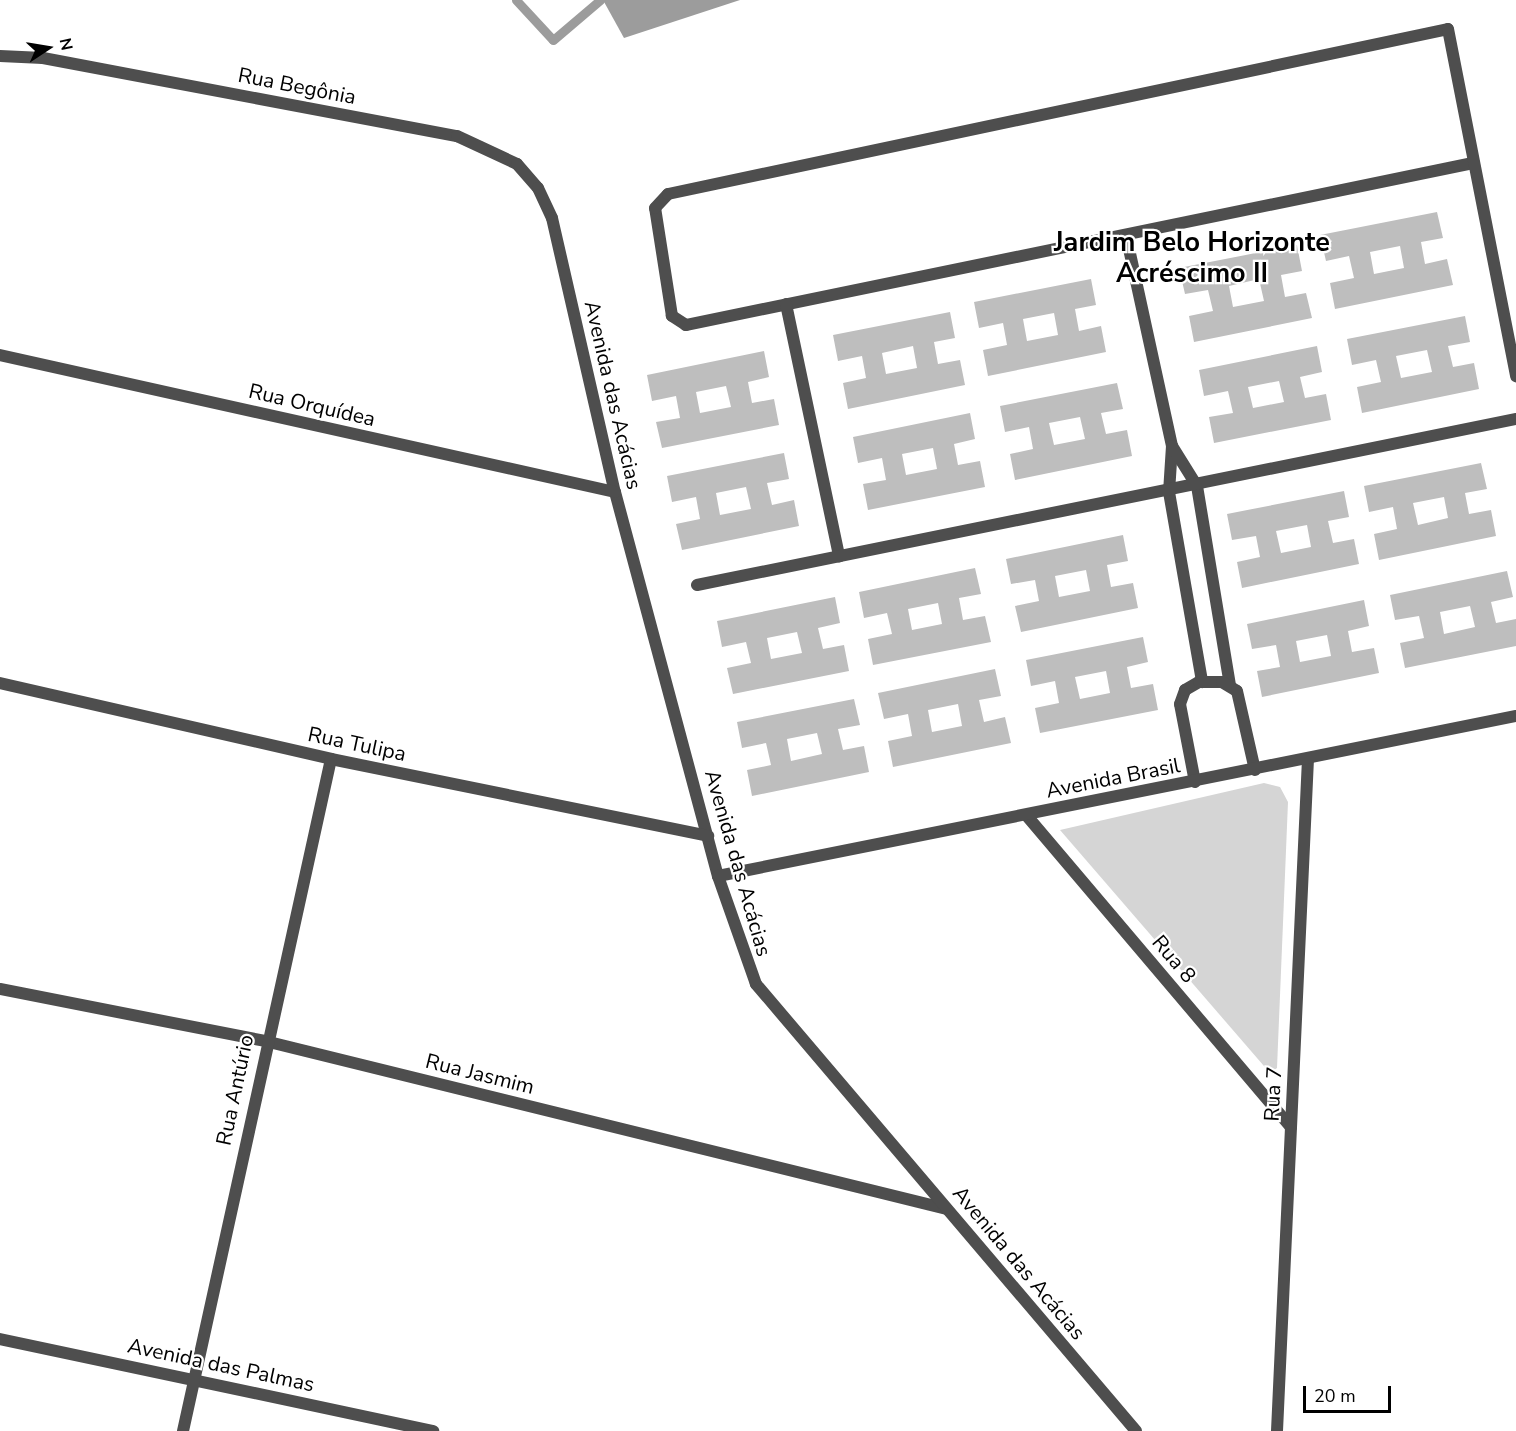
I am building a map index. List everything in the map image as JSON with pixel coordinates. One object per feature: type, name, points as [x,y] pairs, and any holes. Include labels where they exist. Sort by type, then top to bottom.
[{"type":"street","points":[[1473,163],[686,325],[676,321],[658,200],[1448,29],[1516,376]]},
{"type":"street","name":"Rua Begônia","points":[[0,56],[43,58],[457,136],[518,164],[538,188],[552,219]]},
{"type":"street","name":"Avenida das Acácias","points":[[552,219],[615,492],[718,876],[756,984],[1136,1431]]},
{"type":"street","points":[[1126,235],[1172,446],[1169,492],[1202,682]]},
{"type":"street","points":[[786,304],[840,556]]},
{"type":"street","name":"Rua Orquídea","points":[[0,355],[615,492]]},
{"type":"street","points":[[697,585],[1169,492],[1516,419]]},
{"type":"street","points":[[1172,446],[1197,486],[1230,685],[1240,697],[1256,770]]},
{"type":"street","points":[[1195,782],[1180,704],[1185,690],[1202,682],[1230,685]]},
{"type":"street","name":"Rua Tulipa","points":[[0,683],[331,759],[708,836]]},
{"type":"street","name":"Avenida Brasil","points":[[718,876],[1028,816],[1516,716]]},
{"type":"street","name":"Rua Antúrio","points":[[183,1431],[266,1041],[331,759]]},
{"type":"street","name":"Rua 7","points":[[1277,1431],[1308,759]]},
{"type":"street","name":"Rua 8","points":[[1028,816],[1291,1127]]},
{"type":"street","name":"Rua Jasmim","points":[[0,989],[266,1041],[947,1209]]},
{"type":"street","name":"Avenida das Palmas","points":[[0,1338],[434,1431]]},
{"type":"shaded area","points":[[603,0],[740,0],[624,38]]},
{"type":"shaded area","points":[[1264,783],[1280,787],[1288,802],[1277,1068],[1270,1073],[1060,830]]},
{"type":"building","points":[[1437,212],[1443,238],[1421,242],[1425,264],[1447,259],[1453,285],[1335,309],[1330,283],[1354,278],[1349,256],[1326,261],[1320,235]],"holes":[[[1400,246],[1404,268],[1374,274],[1370,252]]]},
{"type":"building","points":[[1297,245],[1302,271],[1281,275],[1285,297],[1306,293],[1312,318],[1194,342],[1189,316],[1213,311],[1208,290],[1185,294],[1179,268]],"holes":[[[1259,279],[1264,301],[1233,307],[1229,286]]]},
{"type":"building","points":[[1091,279],[1096,305],[1075,309],[1079,331],[1101,326],[1106,352],[988,376],[983,350],[1007,345],[1003,323],[979,328],[974,302]],"holes":[[[1054,313],[1058,335],[1027,341],[1023,319]]]},
{"type":"building","points":[[950,312],[955,338],[934,342],[938,364],[960,360],[965,385],[848,409],[843,383],[866,378],[862,356],[838,361],[833,335]],"holes":[[[913,346],[917,368],[886,374],[882,353]]]},
{"type":"building","points":[[1465,316],[1470,342],[1448,346],[1453,367],[1474,363],[1479,389],[1362,413],[1357,387],[1381,382],[1376,360],[1352,365],[1347,339]],"holes":[[[1427,350],[1432,372],[1401,378],[1396,356]]]},
{"type":"building","points":[[1317,346],[1322,372],[1300,377],[1305,398],[1326,394],[1331,420],[1214,443],[1209,417],[1233,413],[1228,391],[1204,396],[1199,370]],"holes":[[[1279,381],[1284,402],[1253,408],[1248,387]]]},
{"type":"building","points":[[764,351],[769,377],[748,382],[752,403],[774,399],[779,425],[662,448],[656,422],[680,418],[676,396],[652,401],[647,375]],"holes":[[[726,386],[731,407],[700,413],[696,392]]]},
{"type":"building","points":[[1117,383],[1123,409],[1101,413],[1106,434],[1127,430],[1132,456],[1015,480],[1010,454],[1033,449],[1029,427],[1005,432],[1000,406]],"holes":[[[1080,417],[1085,439],[1054,445],[1049,423]]]},
{"type":"building","points":[[970,413],[975,439],[954,444],[958,465],[980,461],[985,487],[868,510],[863,484],[886,480],[882,458],[858,463],[853,437]],"holes":[[[933,448],[937,469],[906,475],[902,454]]]},
{"type":"building","points":[[784,453],[789,479],[767,483],[772,505],[794,500],[799,526],[682,550],[676,524],[700,519],[696,497],[672,502],[667,476]],"holes":[[[746,487],[751,509],[720,515],[716,493]]]},
{"type":"building","points":[[1481,463],[1487,489],[1465,493],[1469,514],[1491,510],[1496,536],[1379,560],[1374,534],[1397,529],[1393,507],[1369,512],[1364,486]],"holes":[[[1444,497],[1448,518],[1418,525],[1413,503]]]},
{"type":"building","points":[[1344,491],[1349,517],[1328,521],[1333,543],[1354,539],[1359,564],[1242,588],[1237,562],[1260,557],[1256,536],[1232,540],[1227,514]],"holes":[[[1307,525],[1311,547],[1281,553],[1276,531]]]},
{"type":"building","points":[[1123,535],[1128,561],[1107,565],[1111,587],[1133,583],[1138,608],[1021,632],[1015,606],[1039,601],[1035,580],[1011,584],[1006,559]],"holes":[[[1086,570],[1090,591],[1059,597],[1055,576]]]},
{"type":"building","points":[[975,568],[981,594],[959,598],[963,620],[985,616],[991,642],[873,665],[868,639],[892,634],[887,613],[864,618],[859,592]],"holes":[[[938,603],[942,624],[912,630],[908,609]]]},
{"type":"building","points":[[1507,571],[1513,597],[1491,602],[1496,623],[1516,619],[1516,646],[1405,668],[1400,643],[1424,638],[1419,616],[1395,620],[1390,595]],"holes":[[[1470,606],[1475,627],[1444,634],[1440,612]]]},
{"type":"building","points":[[835,597],[840,623],[818,628],[823,649],[844,645],[849,671],[733,694],[727,668],[751,663],[746,642],[722,647],[717,621]],"holes":[[[797,632],[802,653],[771,659],[767,638]]]},
{"type":"building","points":[[1364,600],[1369,626],[1348,631],[1352,652],[1374,648],[1379,673],[1262,697],[1257,671],[1280,667],[1276,645],[1252,649],[1247,624]],"holes":[[[1327,635],[1331,656],[1300,662],[1296,641]]]},
{"type":"building","points":[[1143,637],[1148,662],[1127,667],[1131,688],[1153,684],[1158,710],[1040,733],[1035,708],[1059,703],[1055,681],[1031,686],[1026,660]],"holes":[[[1106,671],[1110,693],[1080,699],[1075,677]]]},
{"type":"building","points":[[995,669],[1001,696],[979,700],[984,722],[1005,717],[1011,743],[893,767],[888,741],[912,736],[908,714],[884,719],[878,693]],"holes":[[[958,704],[962,726],[932,732],[928,710]]]},
{"type":"building","points":[[854,699],[860,725],[838,729],[843,750],[864,746],[869,772],[752,796],[747,770],[771,765],[766,743],[742,748],[737,722]],"holes":[[[817,733],[822,754],[791,761],[787,739]]]},
{"type":"waterway","points":[[516,0],[553,40],[600,0]]},
{"type":"district","name":"Jardim Belo Horizonte Acréscimo II","points":[[1192,258]]}]
